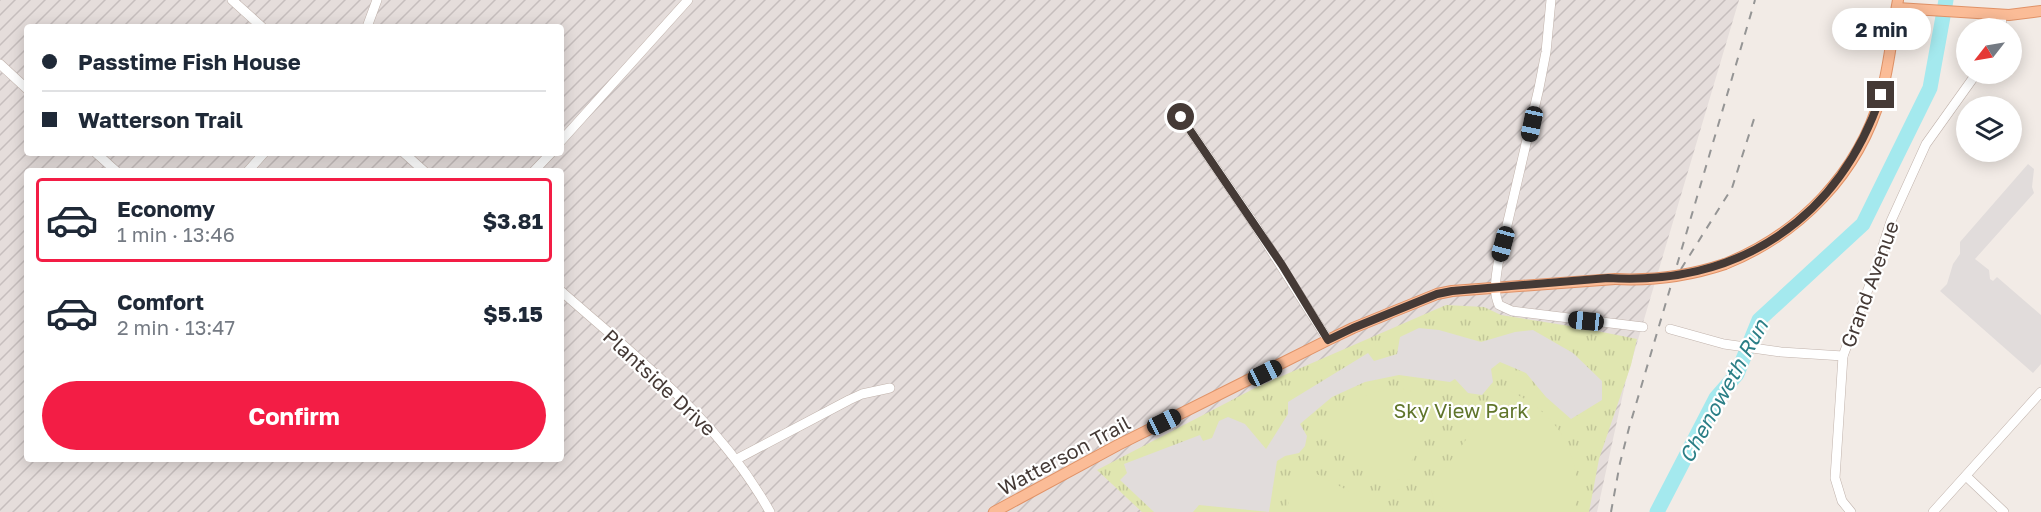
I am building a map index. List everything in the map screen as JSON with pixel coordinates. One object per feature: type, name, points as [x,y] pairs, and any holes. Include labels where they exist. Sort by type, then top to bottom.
[{"type":"main road","name":"Watterson Trail","points":[[994,512],[1118,445],[1328,340],[1437,294],[1495,286],[1673,277],[1725,264],[1759,248],[1796,223],[1828,192],[1848,165],[1865,136],[1881,95],[1897,4],[1930,11],[2002,15],[2041,11]]},
{"type":"street","points":[[232,0],[259,24]]},
{"type":"street","points":[[368,24],[377,0]]},
{"type":"street","points":[[564,138],[687,0]]},
{"type":"street","points":[[1551,0],[1546,52],[1540,82],[1498,264],[1495,286],[1499,305],[1512,311],[1643,327]]},
{"type":"street","points":[[0,64],[24,86]]},
{"type":"street","name":"Grand Avenue","points":[[1851,512],[1842,501],[1835,478],[1843,356],[1891,221],[1926,144],[1969,84]]},
{"type":"street","points":[[1181,117],[1282,265],[1328,340]]},
{"type":"street","points":[[99,156],[113,168]]},
{"type":"street","points":[[251,168],[261,156]]},
{"type":"street","points":[[407,156],[421,168]]},
{"type":"street","points":[[537,168],[547,156]]},
{"type":"street","name":"Plantside Drive","points":[[564,294],[685,401],[737,459],[770,512]]},
{"type":"street","points":[[1670,329],[1757,349],[1843,356]]},
{"type":"street","points":[[737,459],[849,400],[862,394],[890,388]]},
{"type":"street","points":[[1933,512],[2041,392]]},
{"type":"street","points":[[1965,476],[2004,512]]},
{"type":"shaded area","points":[[0,0],[1739,0],[1626,380],[1597,512],[0,512]]},
{"type":"shaded area","points":[[2028,164],[2034,169],[2032,187],[2034,193],[1975,259],[1989,270],[1990,279],[1993,281],[1997,277],[2041,315],[2041,364],[2033,373],[1940,291],[1947,284],[1953,264],[1960,254],[1960,242]]},
{"type":"shaded area","points":[[1419,328],[1439,330],[1481,342],[1515,332],[1533,330],[1573,353],[1602,381],[1602,400],[1571,419],[1546,397],[1526,373],[1500,362],[1491,369],[1493,382],[1482,395],[1468,393],[1455,379],[1450,382],[1399,375],[1365,382],[1332,397],[1300,424],[1307,436],[1305,446],[1299,453],[1285,456],[1277,461],[1269,512],[1199,505],[1193,512],[1154,512],[1120,480],[1127,473],[1124,464],[1200,435],[1203,441],[1212,438],[1219,421],[1228,417],[1245,424],[1266,449],[1288,414],[1288,402],[1368,353],[1374,361],[1397,354],[1400,337]]},
{"type":"green space","name":"Sky View Park","points":[[1446,305],[1484,307],[1501,315],[1637,339],[1631,365],[1599,459],[1589,512],[1142,512],[1097,470],[1257,387]]},
{"type":"green space","points":[[1400,388],[1414,392],[1438,412],[1403,477],[1394,482],[1329,440],[1340,416],[1355,401],[1364,396]]},
{"type":"green space","points":[[1504,388],[1535,406],[1558,429],[1566,442],[1576,474],[1577,493],[1574,512],[1448,512],[1435,503],[1431,490],[1435,482]]},
{"type":"green space","points":[[1311,471],[1375,505],[1381,509],[1381,512],[1287,512],[1294,489]]},
{"type":"waterway","name":"Chenoweth Run","points":[[1657,512],[1716,398],[1737,374],[1759,320],[1863,224],[1930,88],[1946,0]]},
{"type":"railway","points":[[1611,512],[1629,428],[1755,0]]},
{"type":"railway","points":[[1681,269],[1732,188],[1754,119]]},
{"type":"route","points":[[1181,117],[1256,225],[1328,340],[1437,294],[1452,291],[1608,278],[1630,280],[1673,277],[1722,265],[1739,258],[1759,248],[1796,223],[1828,192],[1855,156],[1881,95]]}]
